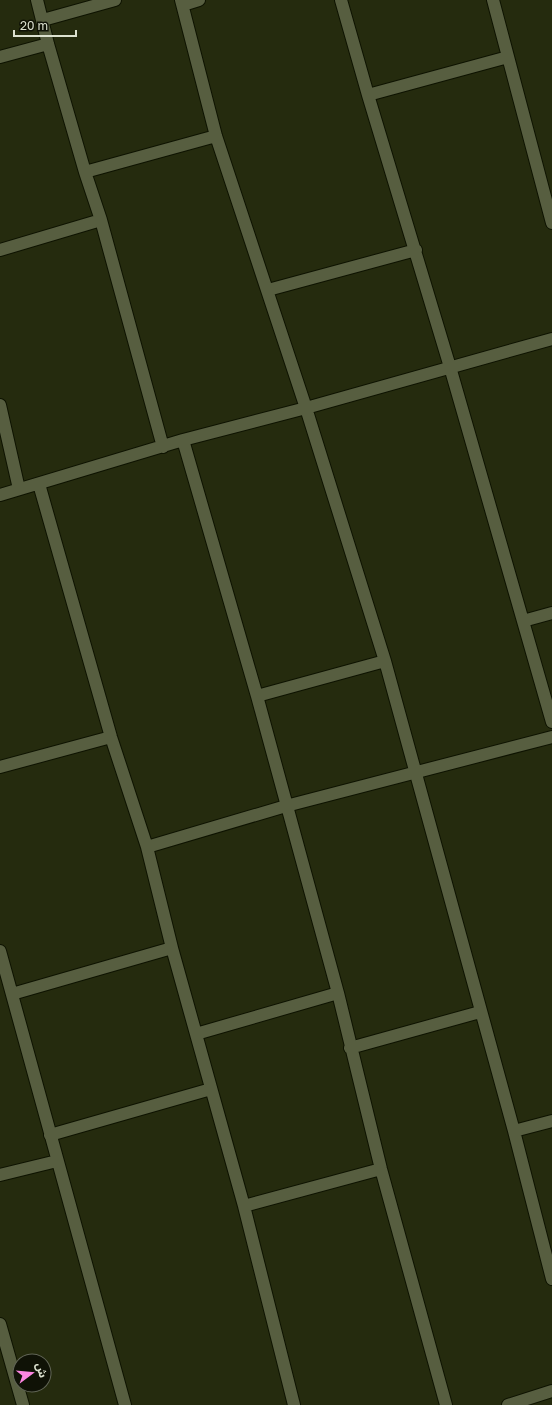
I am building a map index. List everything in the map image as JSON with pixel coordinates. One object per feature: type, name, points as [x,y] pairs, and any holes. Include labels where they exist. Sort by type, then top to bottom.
[{"type":"street","points":[[38,0],[48,44],[85,172],[101,220],[163,447]]},
{"type":"street","points":[[43,20],[115,0]]},
{"type":"street","points":[[199,0],[182,2],[216,136],[306,408],[385,661],[480,1012],[514,1131],[552,1279]]},
{"type":"street","points":[[341,0],[368,95],[416,250],[552,722]]},
{"type":"street","points":[[493,0],[552,223]]},
{"type":"street","points":[[0,58],[48,44]]},
{"type":"street","points":[[368,95],[508,56]]},
{"type":"street","points":[[85,172],[216,136]]},
{"type":"street","points":[[0,250],[101,220]]},
{"type":"street","points":[[268,290],[416,250]]},
{"type":"street","points":[[0,495],[183,440],[306,408],[552,339]]},
{"type":"street","points":[[0,405],[19,489]]},
{"type":"street","points":[[183,440],[257,696],[338,992],[350,1048],[381,1169],[446,1405]]},
{"type":"street","points":[[39,484],[111,737],[147,847],[172,948],[244,1206],[294,1405]]},
{"type":"street","points":[[523,621],[552,613]]},
{"type":"street","points":[[257,696],[385,661]]},
{"type":"street","points":[[0,767],[111,737]]},
{"type":"street","points":[[147,847],[286,806],[416,771],[552,737]]},
{"type":"street","points":[[12,994],[172,948]]},
{"type":"street","points":[[0,951],[125,1405]]},
{"type":"street","points":[[196,1034],[338,992]]},
{"type":"street","points":[[350,1048],[480,1012]]},
{"type":"street","points":[[50,1135],[211,1089]]},
{"type":"street","points":[[514,1131],[552,1121]]},
{"type":"street","points":[[0,1175],[57,1161]]},
{"type":"street","points":[[244,1206],[381,1169]]},
{"type":"street","points":[[0,1324],[23,1405]]},
{"type":"street","points":[[508,1405],[552,1391]]}]
